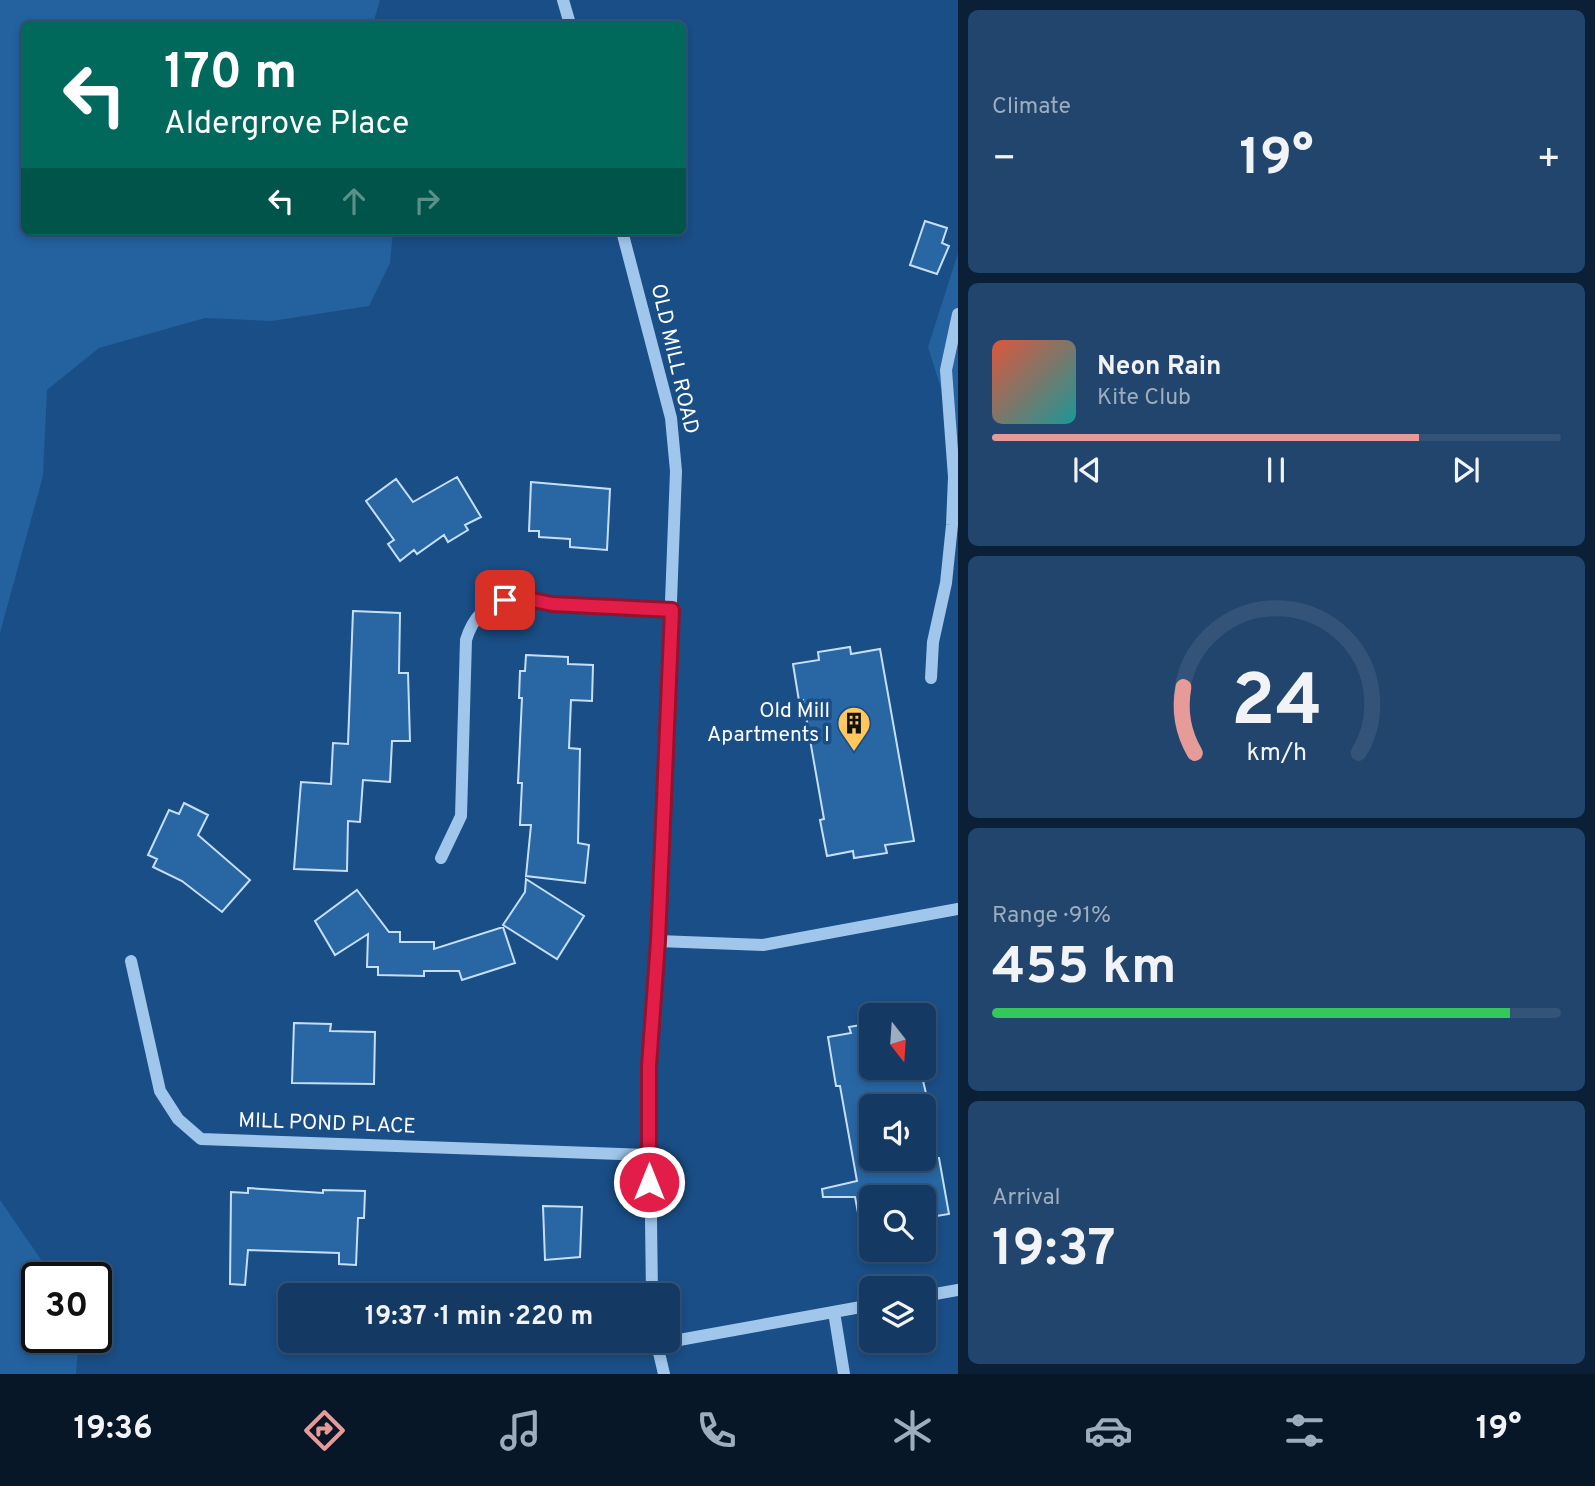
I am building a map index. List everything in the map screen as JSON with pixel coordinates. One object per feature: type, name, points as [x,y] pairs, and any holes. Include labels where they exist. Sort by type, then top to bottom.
[{"type":"street","points":[[563,0],[568,21]]},
{"type":"street","name":"OLD MILL ROAD","points":[[623,235],[675,441],[672,610],[658,941],[649,1066],[652,1283]]},
{"type":"street","points":[[931,678],[933,642],[946,583],[952,525],[954,477],[946,370],[958,314]]},
{"type":"street","points":[[442,858],[461,816],[466,640],[471,622],[485,610],[505,600],[528,599],[552,604],[672,610]]},
{"type":"street","points":[[658,941],[764,946],[958,909]]},
{"type":"street","name":"MILL POND PLACE","points":[[131,961],[160,1091],[178,1119],[201,1139],[648,1155]]},
{"type":"street","points":[[936,1294],[958,1290]]},
{"type":"street","points":[[680,1338],[859,1307]]},
{"type":"street","points":[[834,1312],[844,1374]]},
{"type":"street","points":[[659,1353],[664,1374]]},
{"type":"shaded area","points":[[0,0],[380,0],[374,21],[21,21],[21,235],[393,235],[390,263],[369,306],[272,321],[205,318],[99,348],[47,390],[43,476],[0,633]]},
{"type":"shaded area","points":[[958,253],[958,443],[928,347]]},
{"type":"shaded area","points":[[0,1200],[43,1262],[21,1262],[21,1353],[78,1353],[76,1374],[0,1374]]},
{"type":"building","points":[[925,221],[947,228],[942,243],[949,246],[937,274],[910,265]]},
{"type":"building","points":[[457,477],[481,517],[465,525],[468,530],[448,542],[444,535],[417,554],[414,550],[400,561],[388,544],[394,540],[366,501],[396,479],[413,502]]},
{"type":"building","points":[[531,482],[610,489],[607,550],[570,547],[570,539],[539,537],[539,531],[529,531]]},
{"type":"building","points":[[353,611],[400,613],[399,673],[408,673],[410,741],[392,741],[390,782],[363,780],[360,822],[348,821],[347,871],[294,869],[301,782],[331,784],[333,743],[348,744]]},
{"type":"building","name":"Old Mill Apartments I","points":[[850,647],[851,654],[880,649],[914,841],[885,845],[887,853],[854,858],[853,851],[827,856],[820,820],[824,819],[803,700],[799,701],[793,664],[819,660],[818,652]]},
{"type":"building","points":[[526,655],[568,657],[568,664],[593,665],[592,701],[571,700],[569,748],[580,749],[578,843],[589,845],[585,883],[526,876],[531,825],[520,825],[522,783],[518,783],[522,698],[519,698],[520,671],[525,671]]},
{"type":"building","points":[[184,803],[208,815],[198,835],[250,880],[222,912],[182,881],[153,867],[157,859],[148,855],[169,810],[179,814]]},
{"type":"building","points":[[526,879],[584,916],[557,959],[503,925],[525,892]]},
{"type":"building","points":[[357,890],[389,932],[400,932],[400,942],[434,942],[434,949],[503,927],[515,963],[462,980],[459,971],[424,971],[424,976],[378,975],[378,967],[367,967],[368,934],[335,955],[315,921]]},
{"type":"building","points":[[294,1023],[331,1024],[330,1031],[375,1032],[374,1084],[292,1083]]},
{"type":"building","points":[[859,1025],[859,1080],[923,1080],[926,1094],[859,1094],[859,1171],[936,1171],[936,1158],[939,1158],[949,1214],[936,1216],[936,1185],[859,1185],[859,1218],[855,1197],[823,1197],[822,1189],[857,1181],[828,1037],[851,1033],[849,1027]]},
{"type":"building","points":[[248,1188],[323,1193],[323,1190],[365,1191],[364,1218],[358,1218],[356,1265],[339,1264],[339,1253],[248,1250],[245,1285],[230,1284],[231,1192],[248,1193]]},
{"type":"building","points":[[543,1206],[582,1207],[580,1257],[545,1260]]},
{"type":"place","name":"Old Mill Apartments I","points":[[854,753]]},
{"type":"route","points":[[505,600],[528,599],[552,604],[672,610],[658,941],[649,1066],[649,1182]]}]
